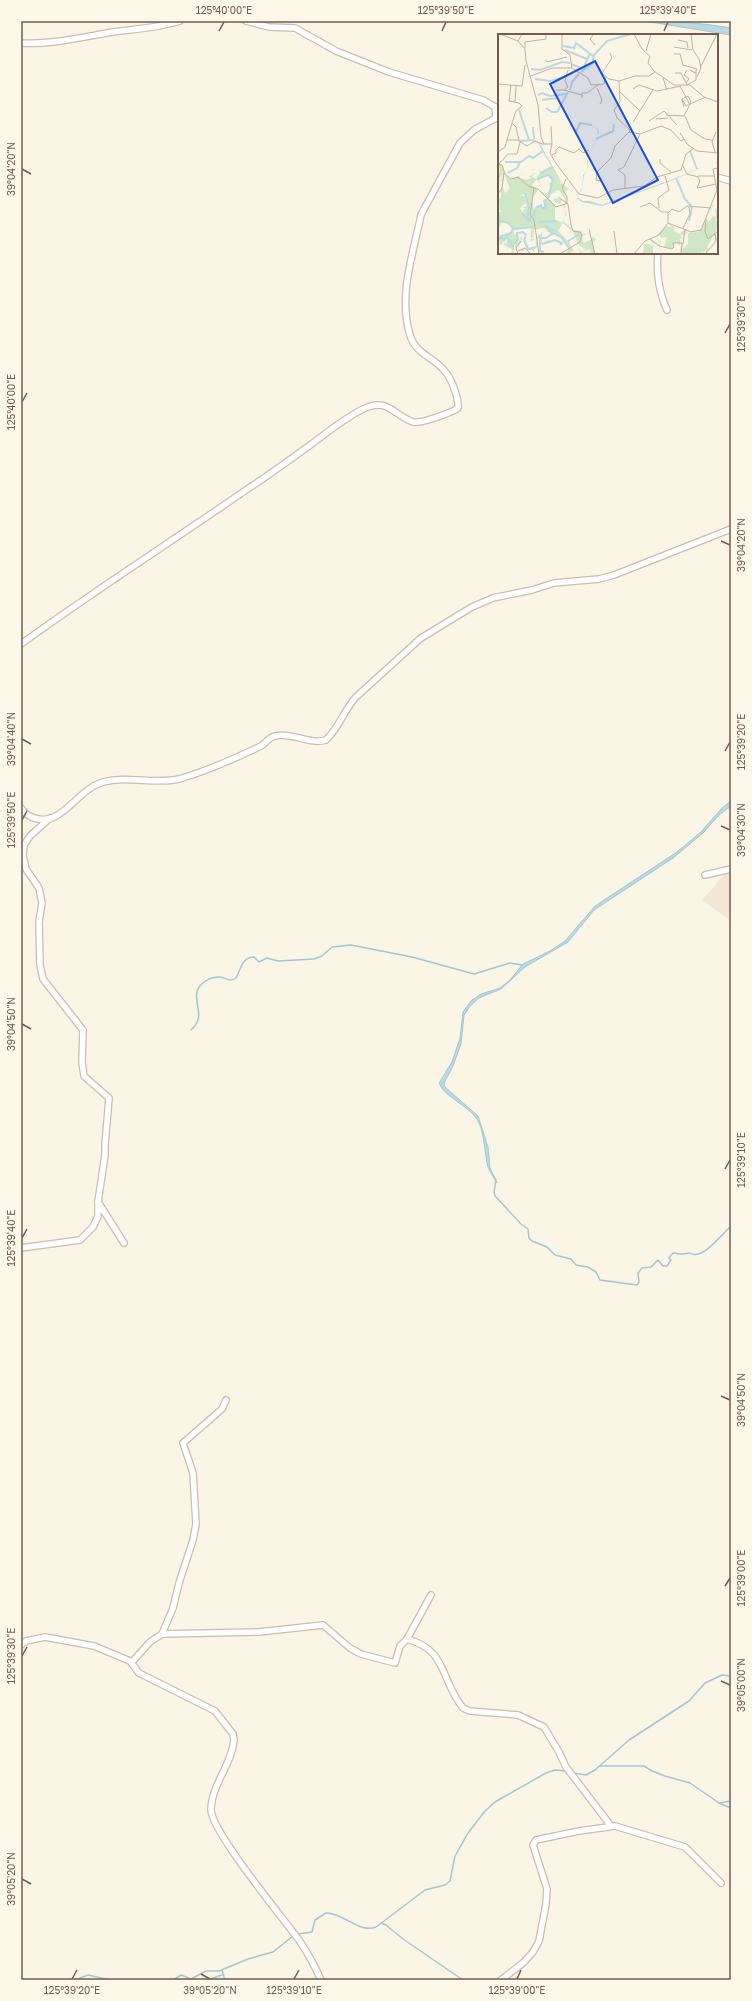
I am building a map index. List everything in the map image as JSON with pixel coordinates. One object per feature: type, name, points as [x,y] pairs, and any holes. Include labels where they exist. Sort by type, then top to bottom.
[{"type":"street","points":[[21,43],[33,44],[153,28],[180,21]]},
{"type":"street","points":[[21,644],[80,602],[277,469],[339,424],[363,409],[383,405],[389,407],[408,420],[417,423],[454,412],[458,408],[458,402],[453,385],[447,374],[437,364],[418,350],[412,342],[407,324],[405,292],[421,215],[424,209],[455,149],[469,134],[496,118],[497,108],[483,100],[389,72],[336,51],[295,28],[269,27],[246,21]]},
{"type":"street","points":[[718,177],[731,181]]},
{"type":"street","points":[[658,254],[657,264],[661,295],[667,310]]},
{"type":"street","points":[[21,808],[31,817],[42,819],[50,818],[58,815],[91,788],[105,782],[136,779],[159,781],[177,779],[220,765],[262,745],[274,736],[289,735],[315,742],[326,740],[336,729],[350,704],[356,697],[421,638],[462,612],[501,596],[554,584],[599,579],[614,575],[731,529]]},
{"type":"street","points":[[21,1248],[80,1240],[93,1227],[98,1216],[98,1202],[106,1155],[104,1145],[109,1098],[84,1076],[82,1062],[83,1030],[42,979],[40,964],[39,922],[42,903],[39,888],[26,869],[23,855],[24,845],[30,836],[50,818]]},
{"type":"street","points":[[705,875],[731,868]]},
{"type":"street","points":[[98,1202],[124,1243]]},
{"type":"street","points":[[162,1634],[173,1608],[179,1584],[194,1540],[196,1524],[193,1473],[183,1442],[222,1409],[226,1400]]},
{"type":"street","points":[[132,1662],[150,1642],[162,1634],[259,1632],[324,1625],[350,1648],[361,1654],[395,1663],[400,1646],[407,1639],[431,1595]]},
{"type":"street","points":[[21,1645],[32,1639],[50,1637],[103,1648],[132,1662],[139,1673],[215,1711],[233,1734],[234,1746],[215,1791],[211,1804],[212,1817],[217,1828],[251,1877],[300,1941],[321,1980]]},
{"type":"street","points":[[407,1639],[425,1645],[438,1658],[449,1684],[463,1708],[518,1715],[544,1727],[566,1767],[611,1826]]},
{"type":"street","points":[[501,1980],[523,1963],[533,1952],[539,1941],[547,1889],[535,1855],[533,1845],[535,1842],[550,1837],[611,1826],[685,1847],[721,1883]]},
{"type":"shaded area","points":[[731,867],[731,921],[702,900]]},
{"type":"water","points":[[644,21],[666,21],[731,28],[731,35]]},
{"type":"water","points":[[731,801],[731,806],[719,815],[703,833],[673,858],[594,910],[568,942],[525,967],[501,989],[479,998],[470,1006],[464,1015],[461,1044],[453,1066],[444,1083],[445,1087],[478,1116],[488,1147],[490,1168],[497,1183],[488,1167],[480,1124],[468,1109],[446,1093],[439,1083],[452,1062],[460,1038],[463,1012],[471,1001],[481,994],[500,988],[509,981],[523,964],[550,951],[565,941],[595,906],[677,852],[701,832],[722,808]]},
{"type":"waterway","points":[[191,1030],[199,1016],[196,997],[200,986],[205,981],[216,977],[229,980],[236,978],[244,961],[254,957],[259,962],[267,958],[278,961],[314,959],[322,956],[332,947],[351,945],[412,957],[474,974],[510,963],[522,965]]},
{"type":"waterway","points":[[494,1177],[496,1180],[494,1192],[495,1196],[521,1224],[528,1229],[529,1238],[532,1241],[547,1247],[555,1255],[571,1259],[576,1265],[588,1267],[596,1272],[600,1280],[637,1285],[639,1282],[638,1273],[642,1268],[651,1267],[658,1260],[663,1266],[667,1266],[671,1260],[669,1258],[674,1253],[700,1253],[712,1246],[731,1226]]},
{"type":"waterway","points":[[573,1773],[586,1775],[595,1770],[629,1740],[689,1701],[705,1683],[722,1675],[731,1676]]},
{"type":"waterway","points":[[600,1766],[644,1766],[665,1776],[690,1783],[719,1803],[731,1808]]},
{"type":"waterway","points":[[298,1934],[312,1932],[315,1920],[326,1913],[338,1916],[364,1928],[376,1927],[425,1890],[445,1885],[450,1881],[455,1856],[468,1833],[485,1811],[495,1802],[546,1773],[555,1770],[566,1771]]},
{"type":"waterway","points":[[719,1803],[731,1801]]},
{"type":"waterway","points":[[381,1923],[386,1925],[403,1939],[463,1980]]},
{"type":"waterway","points":[[173,1980],[181,1975],[191,1979],[206,1971],[219,1971],[248,1959],[273,1952],[293,1936]]},
{"type":"waterway","points":[[222,1970],[225,1980]]},
{"type":"waterway","points":[[75,1980],[88,1975],[110,1980]]},
{"type":"waterway","points":[[207,1980],[222,1975]]}]
